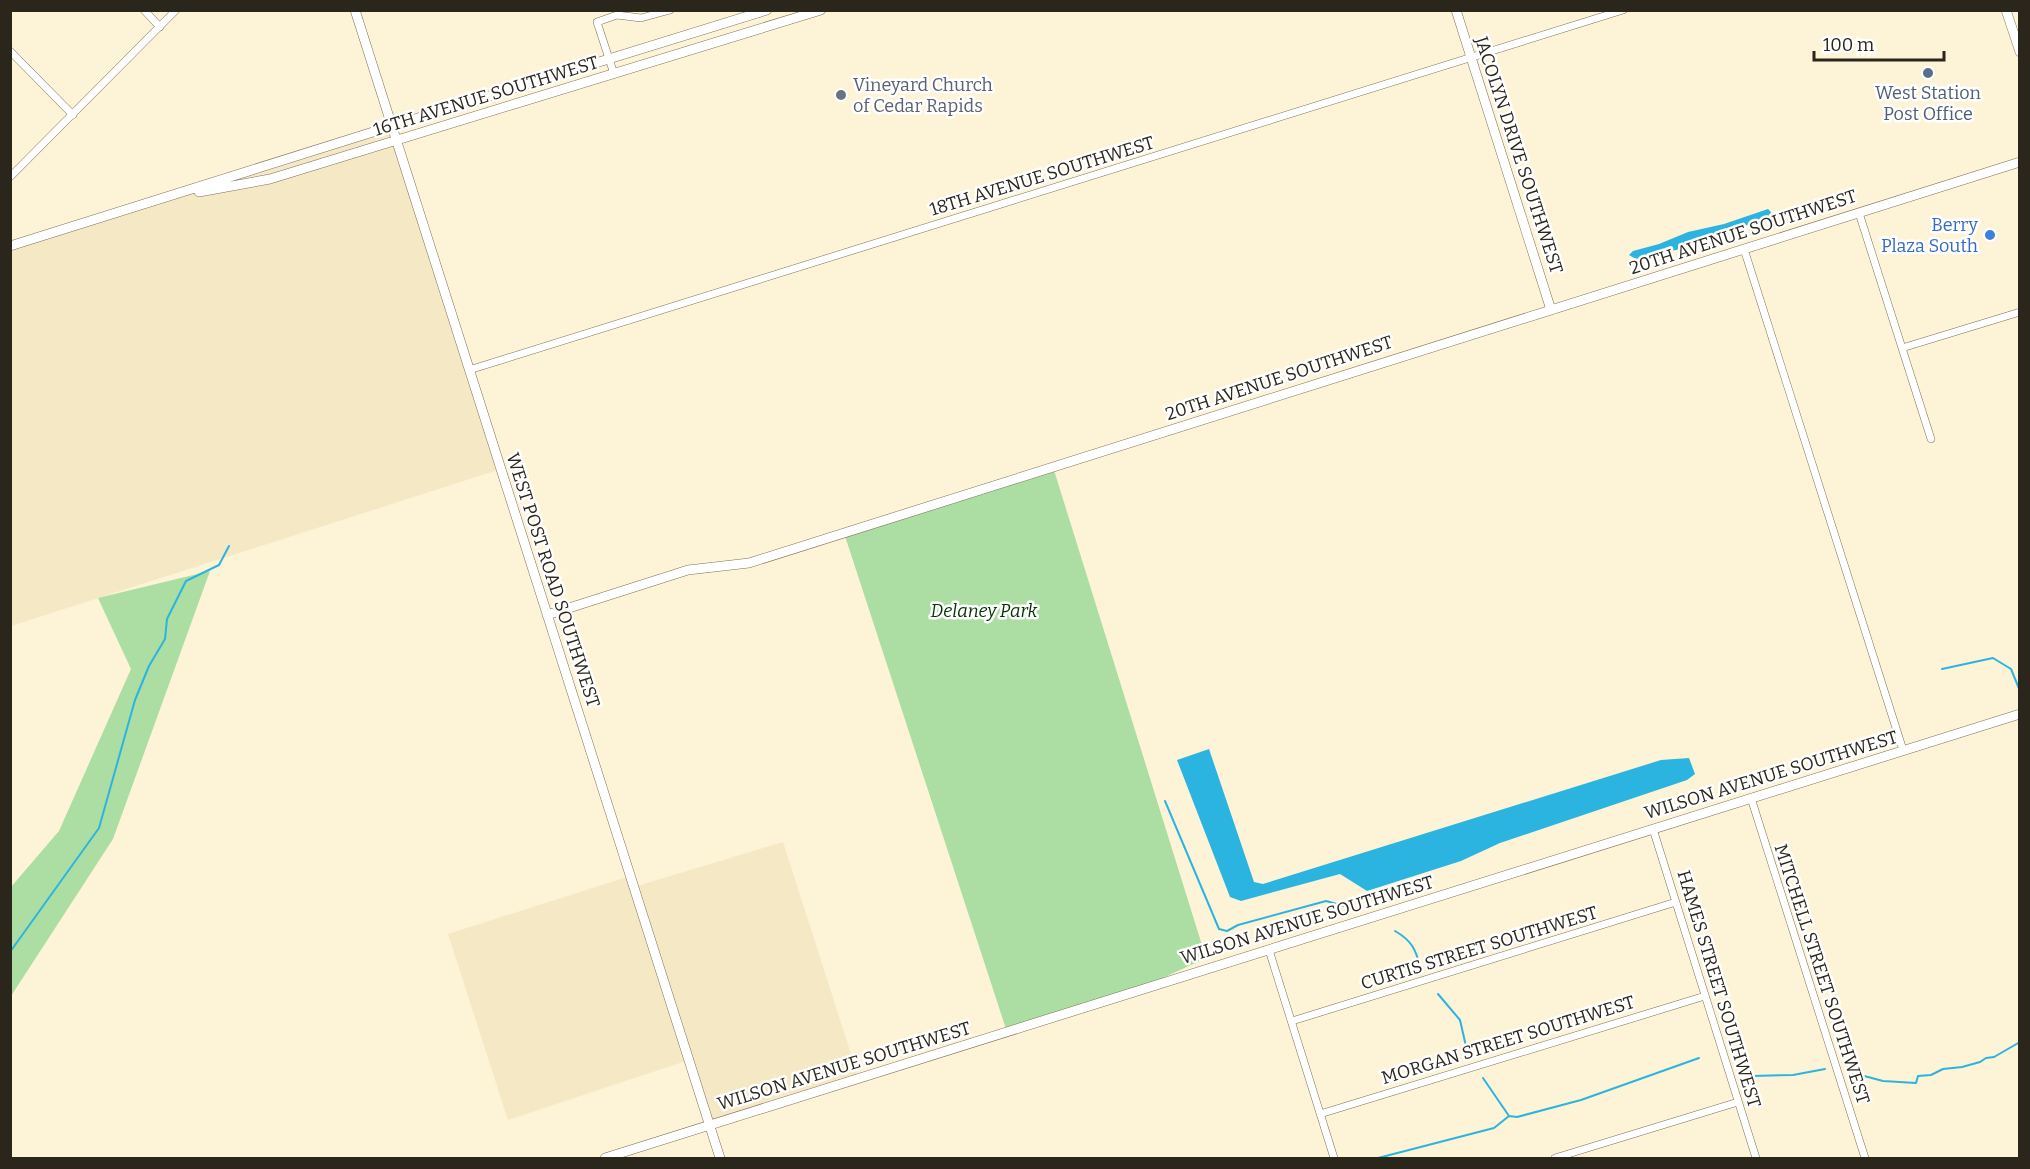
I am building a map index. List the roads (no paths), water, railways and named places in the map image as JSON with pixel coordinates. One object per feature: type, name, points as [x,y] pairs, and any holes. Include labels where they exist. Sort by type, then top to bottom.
[{"type":"street","points":[[144,10],[160,27]]},
{"type":"street","points":[[10,177],[176,10]]},
{"type":"street","name":"WEST POST ROAD SOUTHWEST","points":[[356,10],[720,1158]]},
{"type":"street","points":[[614,74],[597,21],[617,15],[641,18],[670,10]]},
{"type":"street","name":"16TH AVENUE SOUTHWEST","points":[[10,246],[767,10]]},
{"type":"street","name":"16TH AVENUE SOUTHWEST","points":[[157,200],[270,179],[821,10]]},
{"type":"street","name":"JACOLYN DRIVE SOUTHWEST","points":[[1456,10],[1551,310]]},
{"type":"street","name":"18TH AVENUE SOUTHWEST","points":[[469,370],[1623,10]]},
{"type":"street","points":[[2006,10],[2019,52]]},
{"type":"street","points":[[10,51],[74,115]]},
{"type":"street","name":"20TH AVENUE SOUTHWEST","points":[[547,615],[688,570],[749,563],[2019,162]]},
{"type":"street","points":[[1859,213],[1931,440]]},
{"type":"street","points":[[1744,249],[1903,750]]},
{"type":"street","points":[[1902,348],[2019,312]]},
{"type":"street","name":"WILSON AVENUE SOUTHWEST","points":[[605,1158],[2019,714]]},
{"type":"street","name":"MITCHELL STREET SOUTHWEST","points":[[1751,798],[1865,1158]]},
{"type":"street","name":"HAMES STREET SOUTHWEST","points":[[1653,829],[1756,1158]]},
{"type":"street","name":"CURTIS STREET SOUTHWEST","points":[[1292,1021],[1676,903]]},
{"type":"street","points":[[1269,950],[1334,1158]]},
{"type":"street","name":"MORGAN STREET SOUTHWEST","points":[[1320,1114],[1705,996]]},
{"type":"street","points":[[1555,1158],[1738,1102]]},
{"type":"water","points":[[1768,209],[1771,212],[1770,215],[1763,219],[1718,236],[1695,248],[1636,259],[1629,255],[1633,251],[1659,244],[1688,232],[1724,224]]},
{"type":"water","points":[[1209,749],[1254,882],[1263,884],[1661,760],[1689,758],[1695,774],[1687,780],[1500,843],[1461,861],[1367,891],[1340,874],[1241,901],[1230,897],[1177,760]]},
{"type":"waterway","points":[[10,952],[99,828],[135,700],[149,666],[165,639],[167,619],[186,581],[219,565],[229,546]]},
{"type":"waterway","points":[[1942,669],[1993,658],[2011,669],[2020,691]]},
{"type":"waterway","points":[[1165,801],[1219,929],[1227,931],[1238,925],[1326,901],[1344,906]]},
{"type":"waterway","points":[[1395,931],[1412,946],[1420,969]]},
{"type":"waterway","points":[[1438,994],[1460,1020],[1468,1055]]},
{"type":"waterway","points":[[1853,1073],[1883,1081],[1916,1083],[1918,1076],[1931,1075],[1943,1069],[1980,1062],[2020,1042]]},
{"type":"waterway","points":[[1483,1078],[1509,1116],[1517,1117],[1581,1100],[1699,1058]]},
{"type":"waterway","points":[[1752,1076],[1793,1075],[1825,1069]]},
{"type":"waterway","points":[[1378,1158],[1494,1128],[1509,1116]]},
{"type":"place","name":"West Station Post Office","points":[[1928,73]]},
{"type":"place","name":"Vineyard Church of Cedar Rapids","points":[[841,95]]},
{"type":"place","name":"Berry Plaza South","points":[[1990,235]]},
{"type":"park label","name":"Delaney Park","points":[[984,611]]}]
